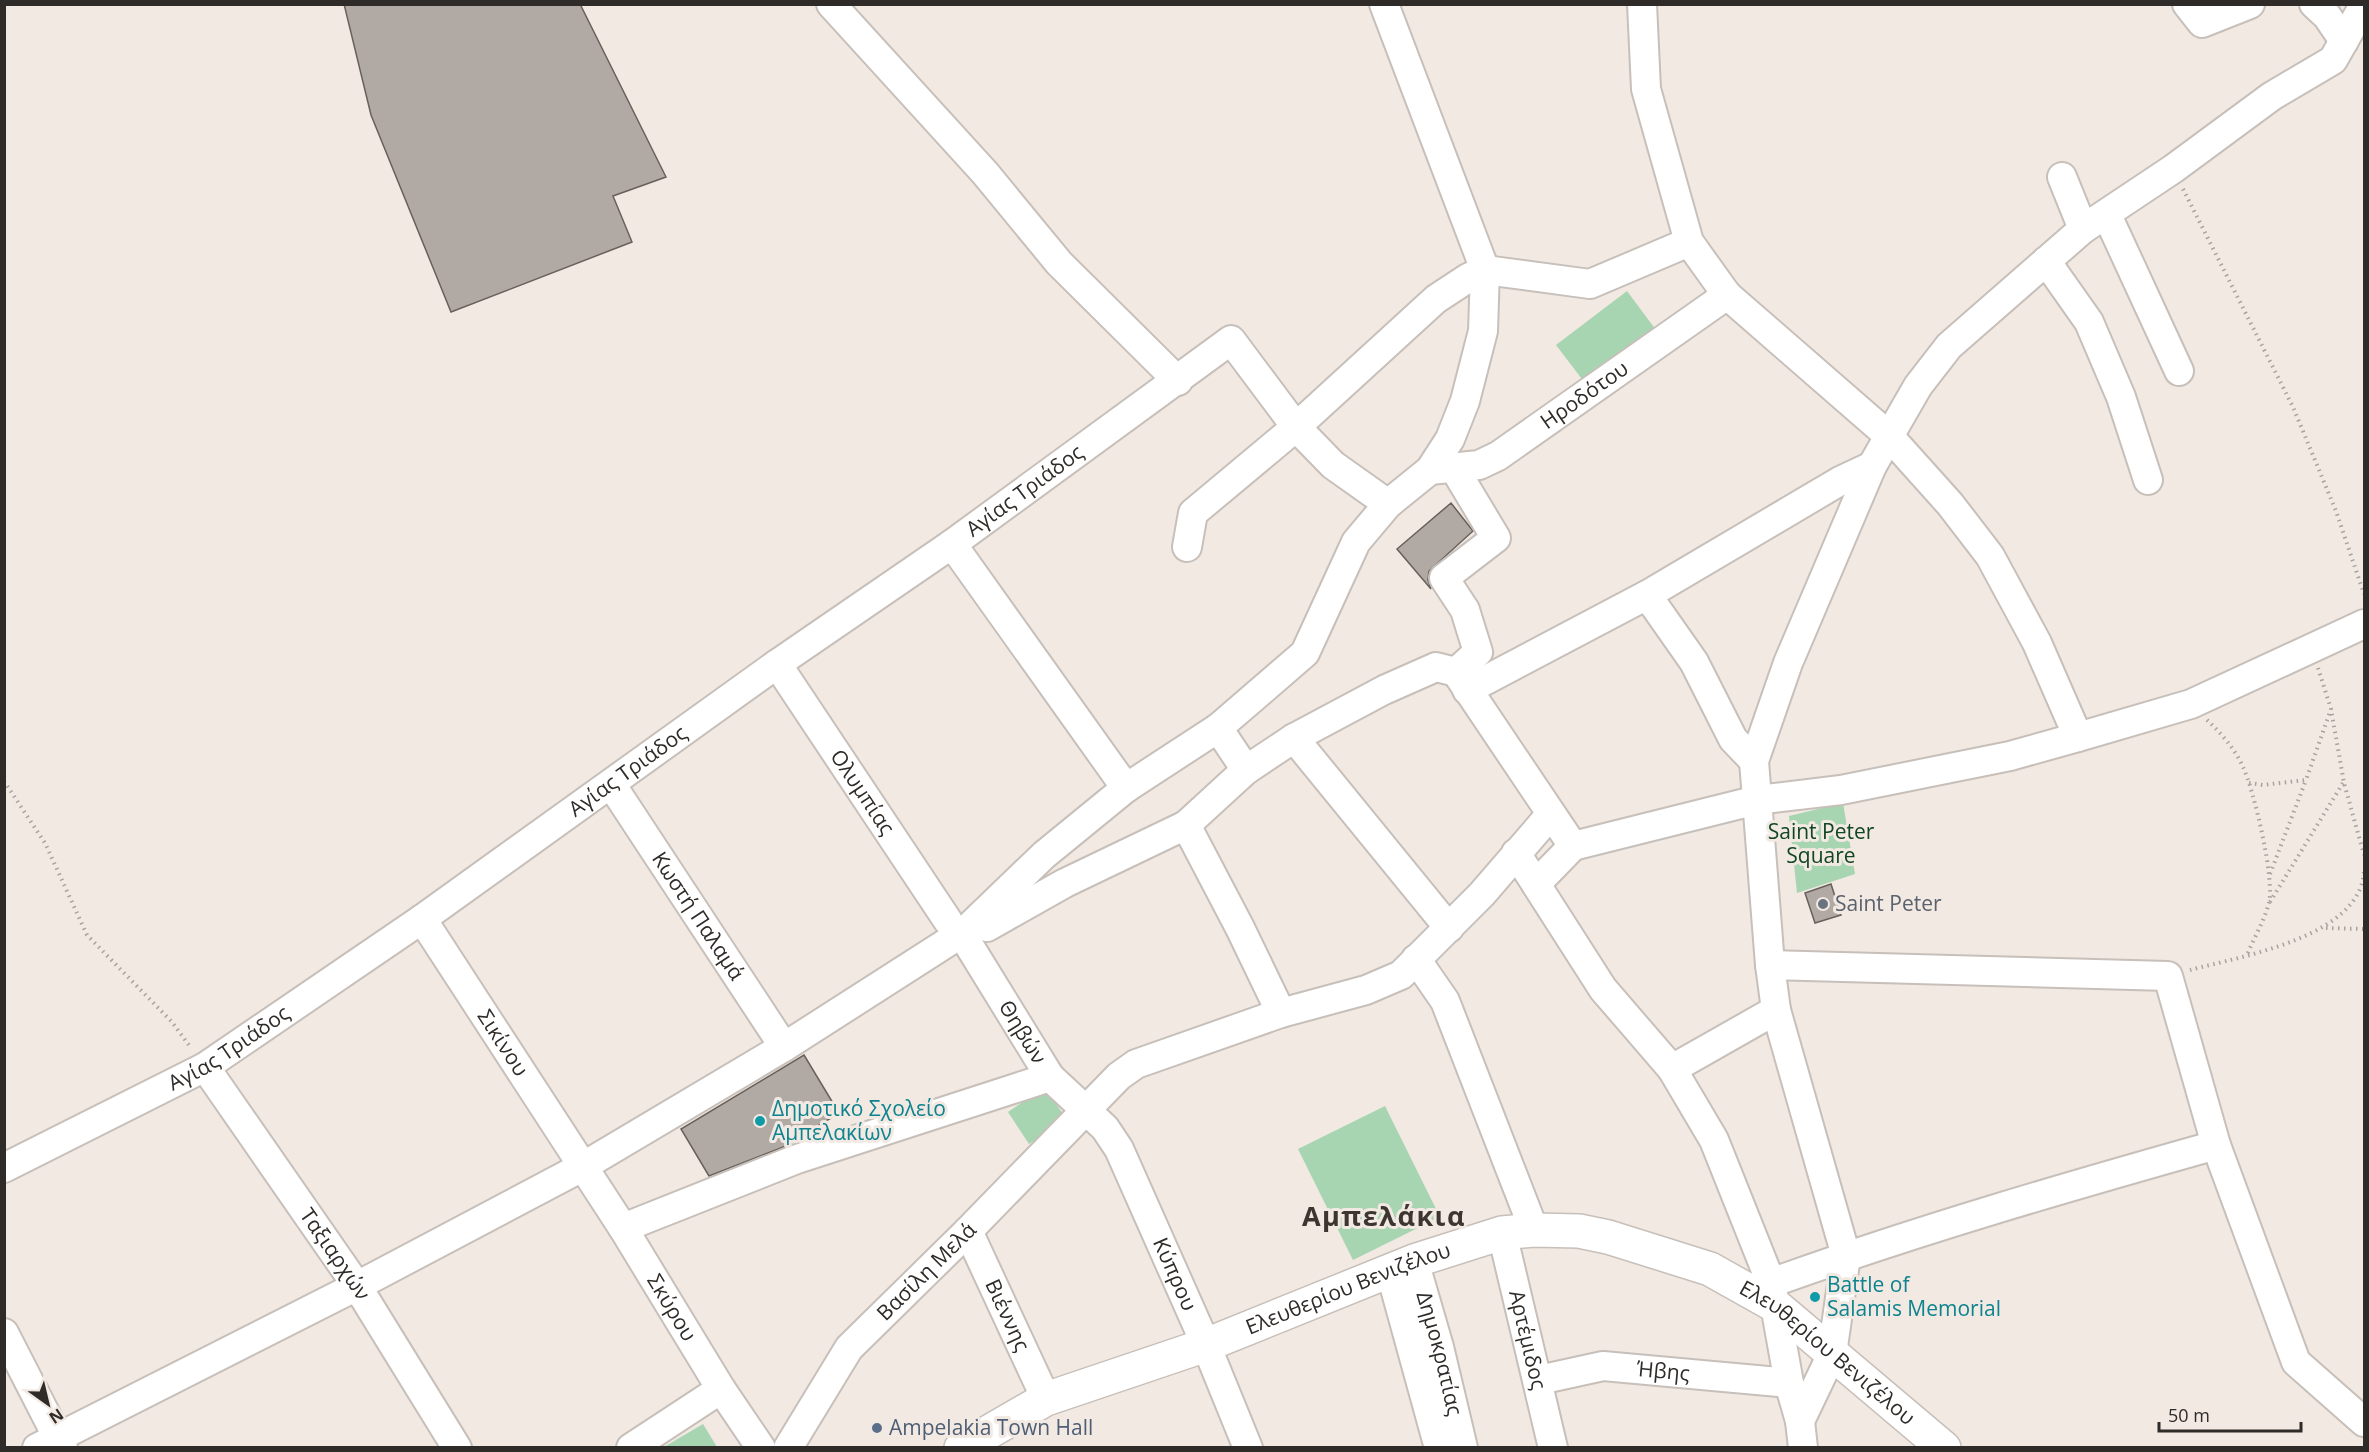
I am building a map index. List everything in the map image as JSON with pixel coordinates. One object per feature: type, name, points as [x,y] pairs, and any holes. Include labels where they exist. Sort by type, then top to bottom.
[{"type":"main road","name":"Ελευθερίου Βενιζέλου","points":[[961,1448],[1046,1399],[1206,1345],[1402,1265],[1502,1233],[1534,1230],[1579,1231],[1608,1237],[1710,1269],[1774,1295],[1832,1354],[1944,1448]]},
{"type":"street","points":[[831,4],[985,173],[1059,263],[1178,381]]},
{"type":"street","points":[[4,1333],[52,1444],[357,1286],[582,1167],[784,1047],[965,931],[1044,855],[1126,788],[1218,728],[1305,653],[1356,542],[1388,504],[1442,469],[1465,401],[1484,331],[1485,270],[1384,4]]},
{"type":"street","points":[[1642,4],[1646,89],[1689,242],[1726,295],[1889,436],[1950,504],[1990,556],[2037,643],[2078,737]]},
{"type":"street","points":[[2187,4],[2202,23],[2250,4]]},
{"type":"street","points":[[2314,4],[2344,41]]},
{"type":"street","points":[[1802,1434],[1832,1354],[1846,1256],[1776,1010],[1770,964],[1754,761],[1788,663],[1872,466],[1918,386],[1949,346],[2083,229],[2173,169],[2272,96],[2333,60],[2363,10]]},
{"type":"street","points":[[2062,177],[2083,229]]},
{"type":"street","points":[[2107,215],[2179,370]]},
{"type":"street","points":[[1187,547],[1193,513],[1296,427],[1436,299],[1468,278],[1485,270],[1590,284],[1689,242]]},
{"type":"street","points":[[2046,261],[2090,321],[2121,397],[2148,480]]},
{"type":"street","name":"Ηροδότου","points":[[1442,469],[1479,465],[1498,456],[1726,295]]},
{"type":"street","name":"Αγίας Τριάδος","points":[[4,1168],[205,1068],[422,919],[777,664],[952,544],[1178,381],[1231,340],[1296,427]]},
{"type":"street","points":[[1296,427],[1333,465],[1388,504]]},
{"type":"street","points":[[1462,681],[1647,595],[1839,481],[1872,466]]},
{"type":"street","points":[[1442,469],[1496,538],[1444,579],[1465,610],[1478,651],[1462,681]]},
{"type":"street","points":[[952,544],[1126,788]]},
{"type":"street","points":[[1647,595],[1694,662],[1733,739],[1754,761]]},
{"type":"street","points":[[1536,884],[1573,846],[1757,800],[1841,790],[2010,756],[2078,737],[2191,704],[2312,651],[2364,624]]},
{"type":"street","name":"Ολυμπίας","points":[[777,664],[948,921]]},
{"type":"street","points":[[1044,855],[1065,884],[1186,825],[1246,770],[1294,738],[1384,690],[1436,667],[1462,681],[1573,846]]},
{"type":"street","points":[[1218,728],[1246,770]]},
{"type":"street","points":[[1294,738],[1449,928]]},
{"type":"street","name":"Κωστή Παλαμά","points":[[611,784],[784,1047]]},
{"type":"street","name":"Βασίλη Μελά","points":[[788,1448],[849,1348],[968,1231],[1119,1076],[1136,1065],[1281,1013],[1366,990],[1401,975],[1449,928],[1551,814]]},
{"type":"street","points":[[1186,825],[1281,1013]]},
{"type":"street","points":[[1516,853],[1603,989],[1672,1069],[1714,1140],[1774,1295],[1789,1383],[1802,1434]]},
{"type":"street","name":"Θηβών","points":[[1065,884],[978,937],[1050,1077],[1086,1110]]},
{"type":"street","name":"Σικίνου","points":[[422,919],[582,1167]]},
{"type":"street","points":[[1416,959],[1445,1001],[1534,1230]]},
{"type":"street","points":[[1770,964],[2168,976],[2216,1145],[2296,1362],[2364,1422]]},
{"type":"street","points":[[1672,1069],[1776,1010]]},
{"type":"street","name":"Ταξιαρχών","points":[[205,1068],[357,1286],[457,1448]]},
{"type":"street","points":[[623,1228],[797,1159],[1050,1077]]},
{"type":"street","name":"Κύπρου","points":[[1086,1110],[1105,1128],[1119,1149],[1206,1345],[1248,1448]]},
{"type":"street","points":[[1774,1295],[1846,1256],[2046,1193],[2216,1145]]},
{"type":"street","name":"Σκύρου","points":[[582,1167],[623,1228],[721,1389],[761,1448]]},
{"type":"street","name":"Βιέννης","points":[[968,1231],[1046,1399]]},
{"type":"street","name":"Αρτέμιδος","points":[[1502,1233],[1539,1380],[1553,1448]]},
{"type":"street","name":"Δημοκρατίας","points":[[1402,1265],[1439,1448]]},
{"type":"street","name":"Δημοκρατίας","points":[[1402,1265],[1463,1448]]},
{"type":"street","name":"Ήβης","points":[[1539,1380],[1603,1366],[1789,1383]]},
{"type":"street","points":[[631,1448],[721,1389]]},
{"type":"path","points":[[2173,169],[2294,407],[2336,511],[2364,594]]},
{"type":"path","points":[[2312,651],[2331,709],[2344,783],[2364,855]]},
{"type":"path","points":[[2191,704],[2222,735],[2243,766],[2270,875],[2269,902]]},
{"type":"path","points":[[2270,875],[2331,709]]},
{"type":"path","points":[[2249,783],[2263,785],[2306,780]]},
{"type":"path","points":[[4,781],[45,843],[87,935],[172,1022],[205,1068]]},
{"type":"path","points":[[2247,955],[2269,902],[2344,783]]},
{"type":"path","points":[[2168,976],[2247,955],[2325,928],[2344,913],[2364,886],[2364,870]]},
{"type":"path","points":[[2325,928],[2364,929]]},
{"type":"green space","points":[[1627,291],[1659,334],[1588,387],[1556,345]]},
{"type":"green space","name":"Saint Peter Square","points":[[1843,803],[1855,874],[1797,893],[1789,816]]},
{"type":"green space","points":[[1045,1087],[1067,1120],[1029,1144],[1008,1112]]},
{"type":"green space","points":[[1385,1106],[1440,1217],[1353,1260],[1298,1149]]},
{"type":"green space","points":[[703,1424],[717,1447],[664,1447]]},
{"type":"building","points":[[344,4],[580,4],[666,177],[613,196],[632,242],[451,312],[371,115]]},
{"type":"building","points":[[1451,503],[1473,531],[1429,571],[1428,580],[1431,589],[1397,549]]},
{"type":"building","name":"Saint Peter","points":[[1831,884],[1841,915],[1815,923],[1805,893]]},
{"type":"building","name":"Δημοτικό Σχολείο Αμπελακίων","points":[[804,1055],[839,1113],[786,1146],[709,1176],[681,1129]]},
{"type":"place","name":"Saint Peter","points":[[1823,904]]},
{"type":"place","name":"Δημοτικό Σχολείο Αμπελακίων","points":[[760,1121]]},
{"type":"place","name":"Battle of Salamis Memorial","points":[[1815,1297]]},
{"type":"place","name":"Ampelakia Town Hall","points":[[877,1428]]},
{"type":"district","name":"Αμπελάκια","points":[[1384,1217]]}]
